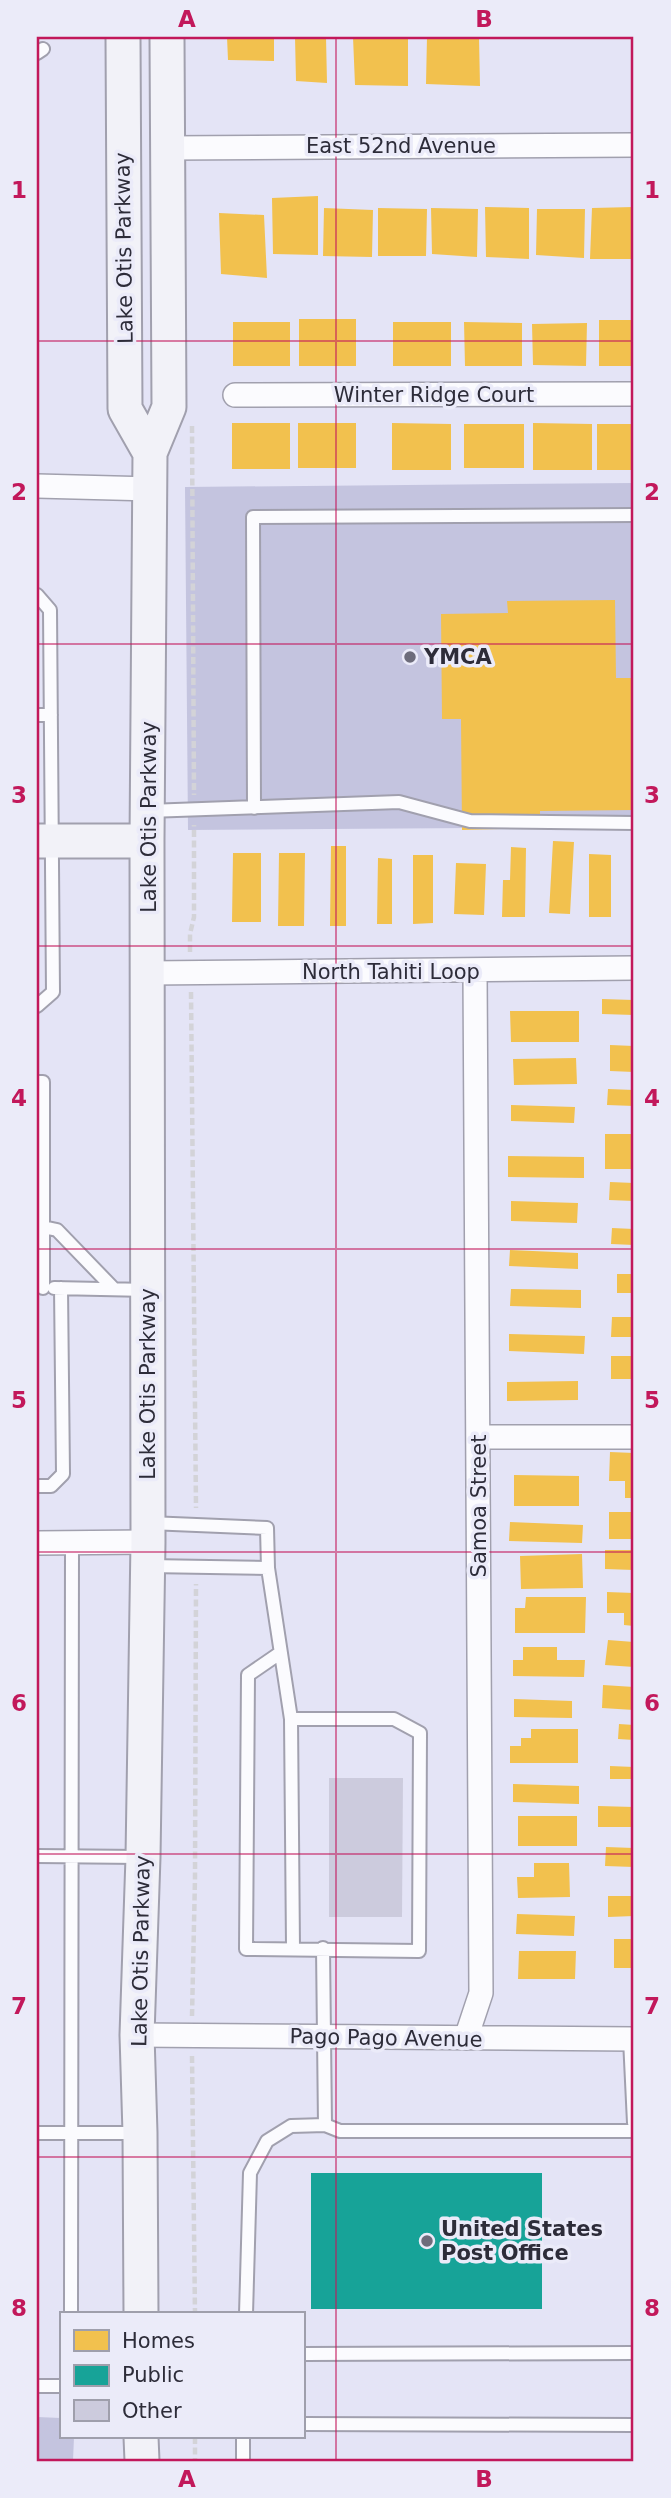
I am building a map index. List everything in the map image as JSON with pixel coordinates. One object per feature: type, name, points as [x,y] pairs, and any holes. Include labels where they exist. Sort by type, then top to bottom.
[{"type":"main road","name":"Lake Otis Parkway","points":[[123,37],[125,409],[150,453]]},
{"type":"main road","name":"Lake Otis Parkway","points":[[141,2312],[137,2035],[148,1544],[150,453],[169,407],[167,37]]},
{"type":"main road","points":[[45,841],[148,826]]},
{"type":"main road","points":[[141,2438],[142,2461]]},
{"type":"street","name":"East 52nd Avenue","points":[[168,148],[634,145]]},
{"type":"street","name":"Winter Ridge Court","points":[[234,395],[634,394]]},
{"type":"street","points":[[37,486],[152,488]]},
{"type":"street","name":"North Tahiti Loop","points":[[148,973],[634,968]]},
{"type":"street","name":"Samoa Street","points":[[466,2038],[481,1993],[475,971]]},
{"type":"street","points":[[478,1437],[634,1437]]},
{"type":"street","points":[[37,1543],[148,1544]]},
{"type":"street","name":"Pago Pago Avenue","points":[[137,2035],[632,2039]]},
{"type":"lane","points":[[254,808],[253,517],[634,515]]},
{"type":"lane","points":[[37,595],[50,610],[51,715],[45,841],[53,992],[37,1006]]},
{"type":"lane","points":[[37,715],[51,715]]},
{"type":"lane","points":[[148,826],[194,810],[399,802],[470,821],[634,823]]},
{"type":"lane","points":[[37,1082],[43,1082],[40,1109],[40,1288],[148,1290]]},
{"type":"lane","points":[[41,1226],[57,1230],[114,1289]]},
{"type":"lane","points":[[37,1486],[51,1486],[63,1474],[61,1288]]},
{"type":"lane","points":[[148,1544],[196,1525],[267,1528],[268,1568],[291,1719],[293,1948]]},
{"type":"lane","points":[[71,2312],[72,1542]]},
{"type":"lane","points":[[148,1544],[196,1568],[268,1568]]},
{"type":"lane","points":[[280,1653],[248,1675],[246,1949],[419,1951],[420,1733],[394,1719],[291,1719]]},
{"type":"lane","points":[[37,1856],[143,1857]]},
{"type":"lane","points":[[323,1948],[325,2125]]},
{"type":"lane","points":[[632,2039],[634,2123]]},
{"type":"lane","points":[[246,2312],[250,2173],[267,2141],[291,2126],[325,2125],[340,2131],[634,2131]]},
{"type":"lane","points":[[37,2133],[140,2133]]},
{"type":"lane","points":[[304,2354],[634,2353]]},
{"type":"lane","points":[[37,2386],[60,2386]]},
{"type":"lane","points":[[304,2424],[634,2425]]},
{"type":"lane","points":[[243,2438],[243,2461]]},
{"type":"path","points":[[192,419],[194,917],[190,934],[190,973],[196,1525]]},
{"type":"path","points":[[195,2312],[194,2096],[191,2036],[195,1878],[196,1568]]},
{"type":"path","points":[[195,2438],[195,2461]]},
{"type":"shaded area","name":"YMCA","points":[[634,483],[634,827],[188,830],[185,487]]},
{"type":"shaded area","points":[[37,2417],[60,2418],[60,2438],[74,2438],[73,2461],[37,2461]]},
{"type":"building: Homes","points":[[227,37],[274,37],[274,61],[228,60]]},
{"type":"building: Homes","points":[[295,37],[326,37],[327,83],[296,81]]},
{"type":"building: Homes","points":[[353,37],[408,37],[408,86],[355,85]]},
{"type":"building: Homes","points":[[427,37],[479,37],[480,86],[426,84]]},
{"type":"building: Homes","points":[[318,196],[318,255],[273,254],[272,198]]},
{"type":"building: Homes","points":[[485,207],[529,208],[529,259],[486,257]]},
{"type":"building: Homes","points":[[634,207],[634,259],[590,259],[592,208]]},
{"type":"building: Homes","points":[[324,208],[373,210],[372,257],[323,256]]},
{"type":"building: Homes","points":[[378,208],[427,209],[426,256],[378,256]]},
{"type":"building: Homes","points":[[431,208],[478,209],[477,257],[432,254]]},
{"type":"building: Homes","points":[[537,209],[585,209],[584,258],[536,255]]},
{"type":"building: Homes","points":[[219,213],[264,215],[267,278],[221,274]]},
{"type":"building: Homes","points":[[299,319],[356,319],[356,366],[299,366]]},
{"type":"building: Homes","points":[[599,320],[634,320],[634,366],[599,366]]},
{"type":"building: Homes","points":[[233,322],[290,322],[290,366],[233,366]]},
{"type":"building: Homes","points":[[393,322],[451,322],[451,366],[393,366]]},
{"type":"building: Homes","points":[[464,322],[522,323],[522,366],[465,366]]},
{"type":"building: Homes","points":[[587,323],[586,366],[533,365],[532,324]]},
{"type":"building: Homes","points":[[232,423],[290,423],[290,469],[232,469]]},
{"type":"building: Homes","points":[[298,423],[356,423],[356,468],[298,468]]},
{"type":"building: Homes","points":[[392,423],[451,424],[451,470],[392,470]]},
{"type":"building: Homes","points":[[533,423],[592,424],[592,470],[533,470]]},
{"type":"building: Homes","points":[[464,424],[524,424],[524,468],[464,468]]},
{"type":"building: Homes","points":[[597,424],[634,424],[634,470],[597,470]]},
{"type":"building: Homes","points":[[615,600],[616,678],[634,678],[634,810],[540,811],[540,828],[462,830],[461,719],[442,719],[441,614],[508,613],[507,601]]},
{"type":"building: Homes","points":[[553,841],[574,842],[570,914],[549,913]]},
{"type":"building: Homes","points":[[331,846],[346,846],[346,926],[330,926]]},
{"type":"building: Homes","points":[[511,847],[526,848],[525,917],[502,917],[503,880],[510,880]]},
{"type":"building: Homes","points":[[233,853],[261,853],[261,922],[232,922]]},
{"type":"building: Homes","points":[[279,853],[305,853],[304,926],[278,926]]},
{"type":"building: Homes","points":[[589,854],[611,855],[611,917],[589,917]]},
{"type":"building: Homes","points":[[413,855],[433,855],[433,923],[413,924]]},
{"type":"building: Homes","points":[[378,858],[392,859],[392,924],[377,924]]},
{"type":"building: Homes","points":[[456,863],[486,864],[484,915],[454,914]]},
{"type":"building: Homes","points":[[602,999],[634,1000],[634,1015],[602,1014]]},
{"type":"building: Homes","points":[[510,1011],[579,1011],[579,1042],[511,1042]]},
{"type":"building: Homes","points":[[610,1045],[634,1046],[634,1072],[610,1071]]},
{"type":"building: Homes","points":[[576,1058],[577,1084],[514,1085],[513,1059]]},
{"type":"building: Homes","points":[[608,1089],[634,1090],[634,1106],[607,1105]]},
{"type":"building: Homes","points":[[511,1105],[575,1107],[574,1123],[511,1121]]},
{"type":"building: Homes","points":[[605,1134],[634,1134],[634,1169],[605,1169]]},
{"type":"building: Homes","points":[[508,1156],[584,1157],[584,1178],[508,1177]]},
{"type":"building: Homes","points":[[610,1182],[634,1183],[634,1201],[609,1200]]},
{"type":"building: Homes","points":[[511,1201],[578,1203],[577,1223],[511,1221]]},
{"type":"building: Homes","points":[[612,1228],[634,1229],[634,1245],[611,1244]]},
{"type":"building: Homes","points":[[510,1250],[578,1253],[578,1269],[509,1266]]},
{"type":"building: Homes","points":[[617,1274],[634,1274],[634,1293],[617,1293]]},
{"type":"building: Homes","points":[[511,1289],[581,1290],[581,1308],[510,1306]]},
{"type":"building: Homes","points":[[612,1317],[634,1317],[634,1337],[611,1337]]},
{"type":"building: Homes","points":[[509,1334],[585,1336],[584,1354],[509,1351]]},
{"type":"building: Homes","points":[[611,1356],[634,1356],[634,1379],[611,1379]]},
{"type":"building: Homes","points":[[578,1381],[578,1400],[507,1401],[507,1382]]},
{"type":"building: Homes","points":[[610,1452],[634,1453],[634,1498],[625,1498],[625,1481],[609,1481]]},
{"type":"building: Homes","points":[[514,1475],[579,1476],[579,1506],[514,1506]]},
{"type":"building: Homes","points":[[609,1512],[634,1512],[634,1539],[609,1539]]},
{"type":"building: Homes","points":[[510,1522],[583,1525],[582,1543],[509,1541]]},
{"type":"building: Homes","points":[[605,1550],[634,1550],[634,1570],[605,1569]]},
{"type":"building: Homes","points":[[582,1554],[583,1588],[521,1589],[520,1556]]},
{"type":"building: Homes","points":[[607,1592],[634,1593],[634,1626],[624,1625],[624,1613],[607,1613]]},
{"type":"building: Homes","points":[[526,1597],[586,1597],[585,1633],[515,1633],[515,1608],[525,1608]]},
{"type":"building: Homes","points":[[608,1640],[634,1642],[634,1667],[605,1665]]},
{"type":"building: Homes","points":[[523,1647],[557,1647],[557,1660],[585,1660],[584,1677],[513,1676],[513,1660],[523,1660]]},
{"type":"building: Homes","points":[[603,1685],[634,1687],[634,1710],[602,1708]]},
{"type":"building: Homes","points":[[514,1699],[572,1701],[572,1718],[514,1717]]},
{"type":"building: Homes","points":[[619,1724],[634,1725],[634,1740],[618,1739]]},
{"type":"building: Homes","points":[[531,1729],[578,1729],[578,1763],[510,1763],[510,1746],[521,1746],[521,1738],[531,1738]]},
{"type":"building: Homes","points":[[610,1766],[634,1767],[634,1779],[610,1779]]},
{"type":"building: Homes","points":[[513,1784],[579,1786],[579,1804],[513,1802]]},
{"type":"building: Homes","points":[[598,1806],[634,1807],[634,1827],[598,1827]]},
{"type":"building: Homes","points":[[518,1816],[577,1816],[577,1846],[518,1846]]},
{"type":"building: Homes","points":[[606,1847],[634,1848],[634,1867],[605,1866]]},
{"type":"building: Homes","points":[[534,1863],[569,1863],[570,1897],[518,1898],[517,1877],[534,1877]]},
{"type":"building: Homes","points":[[608,1896],[634,1896],[634,1916],[608,1917]]},
{"type":"building: Homes","points":[[517,1914],[575,1916],[574,1936],[516,1934]]},
{"type":"building: Homes","points":[[614,1939],[634,1939],[634,1968],[614,1968]]},
{"type":"building: Homes","points":[[519,1951],[576,1951],[575,1979],[518,1979]]},
{"type":"building: Public","name":"United States Post Office","points":[[311,2173],[542,2173],[542,2309],[311,2309]]},
{"type":"building: Other","points":[[329,1778],[403,1778],[402,1917],[329,1917]]},
{"type":"place","name":"YMCA","points":[[410,657]]},
{"type":"place","name":"United States Post Office","points":[[427,2241]]}]
